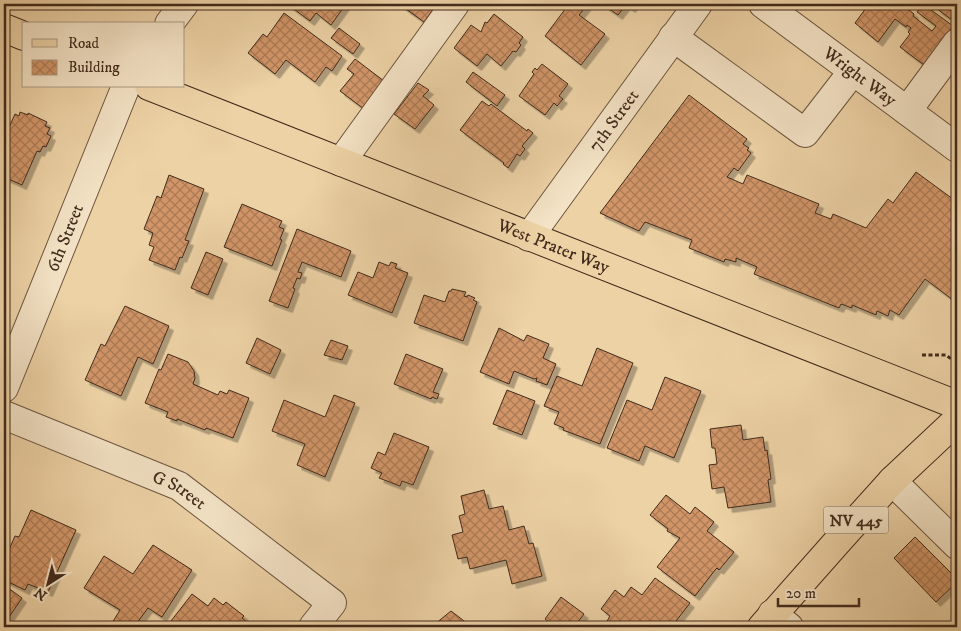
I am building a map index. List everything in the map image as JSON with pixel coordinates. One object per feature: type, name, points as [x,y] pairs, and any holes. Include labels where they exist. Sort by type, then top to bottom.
[{"type":"main road","points":[[4,28],[22,35]]},
{"type":"main road","name":"West Prater Way","points":[[154,88],[957,405]]},
{"type":"main road","name":"NV 445","points":[[775,623],[892,481],[957,420]]},
{"type":"street","points":[[170,22],[184,4]]},
{"type":"street","points":[[341,162],[455,4]]},
{"type":"street","name":"7th Street","points":[[529,237],[698,4]]},
{"type":"street","name":"Wright Way","points":[[763,4],[957,148]]},
{"type":"street","points":[[674,37],[805,133],[853,71]]},
{"type":"street","points":[[907,110],[957,43]]},
{"type":"street","name":"6th Street","points":[[4,388],[125,88]]},
{"type":"street","name":"G Street","points":[[4,415],[179,486],[332,603],[313,627]]},
{"type":"street","points":[[892,481],[957,545]]},
{"type":"path","points":[[921,349],[921,360]]},
{"type":"path","points":[[922,355],[946,355],[954,361]]},
{"type":"building","points":[[287,4],[346,4],[331,25],[316,13],[310,21]]},
{"type":"building","points":[[399,4],[437,4],[424,22]]},
{"type":"building","points":[[559,4],[588,4],[579,15],[605,34],[581,65],[545,36],[566,8]]},
{"type":"building","points":[[602,4],[634,4],[631,8],[626,5],[618,15]]},
{"type":"building","points":[[869,4],[907,4],[905,7],[914,14],[913,16],[932,31],[936,26],[917,12],[923,4],[953,26],[924,65],[900,47],[910,34],[908,32],[911,28],[907,25],[906,27],[895,19],[878,42],[855,23]]},
{"type":"building","points":[[941,4],[957,4],[957,18],[955,22],[937,9]]},
{"type":"building","points":[[284,13],[342,56],[332,71],[326,67],[315,82],[286,60],[275,74],[248,53],[263,34],[267,37]]},
{"type":"building","points":[[494,14],[523,37],[519,43],[521,45],[516,52],[513,51],[501,66],[487,54],[477,66],[454,48],[471,25],[481,32],[485,22],[487,23]]},
{"type":"building","points":[[339,28],[360,44],[353,54],[331,38]]},
{"type":"building","points":[[355,59],[384,81],[364,109],[340,91],[354,74],[347,69]]},
{"type":"building","points":[[542,64],[568,84],[559,96],[563,99],[557,106],[554,103],[545,115],[519,96],[534,74],[532,72],[535,68],[537,70]]},
{"type":"building","points":[[473,72],[505,95],[497,106],[466,82]]},
{"type":"building","points":[[418,83],[429,90],[423,96],[434,105],[415,129],[394,114]]},
{"type":"building","points":[[689,95],[747,139],[743,144],[749,148],[747,150],[751,153],[738,171],[734,168],[727,177],[743,184],[747,175],[819,204],[815,213],[831,219],[833,214],[866,228],[888,199],[893,203],[916,172],[957,202],[957,303],[925,279],[899,315],[890,310],[888,316],[877,311],[876,315],[852,305],[852,308],[841,304],[839,308],[754,274],[757,267],[736,258],[736,262],[725,259],[724,262],[689,248],[692,240],[645,222],[639,231],[600,213]]},
{"type":"building","points":[[482,101],[489,106],[491,104],[527,131],[528,129],[533,133],[522,146],[525,149],[520,156],[517,154],[508,168],[460,130]]},
{"type":"building","points":[[20,112],[28,115],[28,113],[47,122],[45,126],[50,128],[47,134],[51,136],[46,147],[43,146],[40,152],[37,151],[22,185],[4,177],[4,133],[6,134],[15,114],[19,116]]},
{"type":"building","points":[[169,175],[204,189],[185,240],[189,241],[175,270],[149,260],[154,247],[149,245],[153,233],[144,229],[157,196],[161,198]]},
{"type":"building","points":[[242,204],[282,221],[279,227],[284,229],[280,239],[282,240],[272,266],[224,247]]},
{"type":"building","points":[[297,229],[351,251],[341,277],[302,262],[298,272],[302,273],[300,279],[297,278],[293,288],[295,289],[288,308],[269,301]]},
{"type":"building","points":[[206,252],[223,259],[208,295],[191,288]]},
{"type":"building","points":[[379,262],[389,266],[391,262],[397,264],[395,268],[408,273],[392,313],[348,295],[358,272],[373,278]]},
{"type":"building","points":[[452,289],[466,292],[464,296],[467,297],[468,295],[475,298],[473,300],[477,302],[463,341],[414,323],[424,295],[445,302],[449,291]]},
{"type":"building","points":[[125,306],[169,326],[153,364],[138,357],[121,396],[85,380],[101,344],[105,346]]},
{"type":"building","points":[[499,328],[524,341],[527,335],[549,344],[543,358],[556,364],[547,385],[536,381],[537,378],[534,379],[514,371],[509,384],[480,372]]},
{"type":"building","points":[[257,338],[281,350],[270,374],[246,363]]},
{"type":"building","points":[[331,340],[348,346],[342,360],[324,355]]},
{"type":"building","points":[[597,348],[633,363],[600,444],[563,430],[564,428],[554,424],[559,412],[544,406],[557,376],[582,386]]},
{"type":"building","points":[[168,354],[188,362],[194,371],[195,378],[193,384],[218,395],[220,391],[227,394],[229,390],[249,398],[233,438],[166,417],[168,412],[145,403],[159,369],[161,370]]},
{"type":"building","points":[[406,354],[443,369],[433,392],[439,394],[437,399],[432,397],[431,399],[394,384]]},
{"type":"building","points":[[665,377],[701,391],[674,458],[645,446],[639,461],[607,448],[627,400],[652,410]]},
{"type":"building","points":[[507,390],[535,401],[522,435],[493,424]]},
{"type":"building","points":[[334,395],[355,403],[325,477],[297,465],[305,444],[272,431],[284,400],[325,417]]},
{"type":"building","points":[[741,425],[743,440],[763,437],[771,479],[768,480],[771,502],[728,508],[724,487],[712,489],[709,465],[717,464],[715,448],[712,448],[710,429]]},
{"type":"building","points":[[394,433],[429,447],[413,485],[402,481],[400,486],[379,478],[382,473],[371,468],[378,452],[385,455]]},
{"type":"building","points":[[484,490],[489,509],[503,506],[509,530],[524,526],[529,544],[533,543],[542,576],[512,584],[506,560],[470,569],[467,557],[458,559],[452,535],[463,532],[459,516],[465,514],[461,496]]},
{"type":"building","points":[[666,495],[690,514],[695,507],[714,522],[707,531],[734,552],[719,570],[717,568],[715,570],[695,596],[657,567],[680,538],[667,531],[668,529],[650,515]]},
{"type":"building","points":[[31,510],[76,530],[48,592],[28,584],[25,590],[4,580],[4,561],[15,536],[19,537]]},
{"type":"building","points":[[915,537],[957,579],[957,582],[936,602],[894,558]]},
{"type":"building","points":[[153,545],[192,570],[162,617],[148,608],[134,627],[119,627],[112,623],[120,610],[84,588],[104,556],[133,574]]},
{"type":"building","points":[[655,578],[690,603],[676,621],[678,623],[675,627],[615,627],[607,621],[610,616],[601,609],[615,590],[624,597],[631,587],[642,595]]},
{"type":"building","points":[[4,585],[22,598],[7,620],[4,617]]},
{"type":"building","points":[[192,594],[208,606],[214,598],[223,605],[226,602],[244,616],[242,618],[253,627],[179,627],[171,621]]},
{"type":"building","points":[[561,597],[584,614],[574,627],[555,627],[545,619]]},
{"type":"building","points":[[451,611],[472,627],[429,627],[433,622],[435,624]]}]
